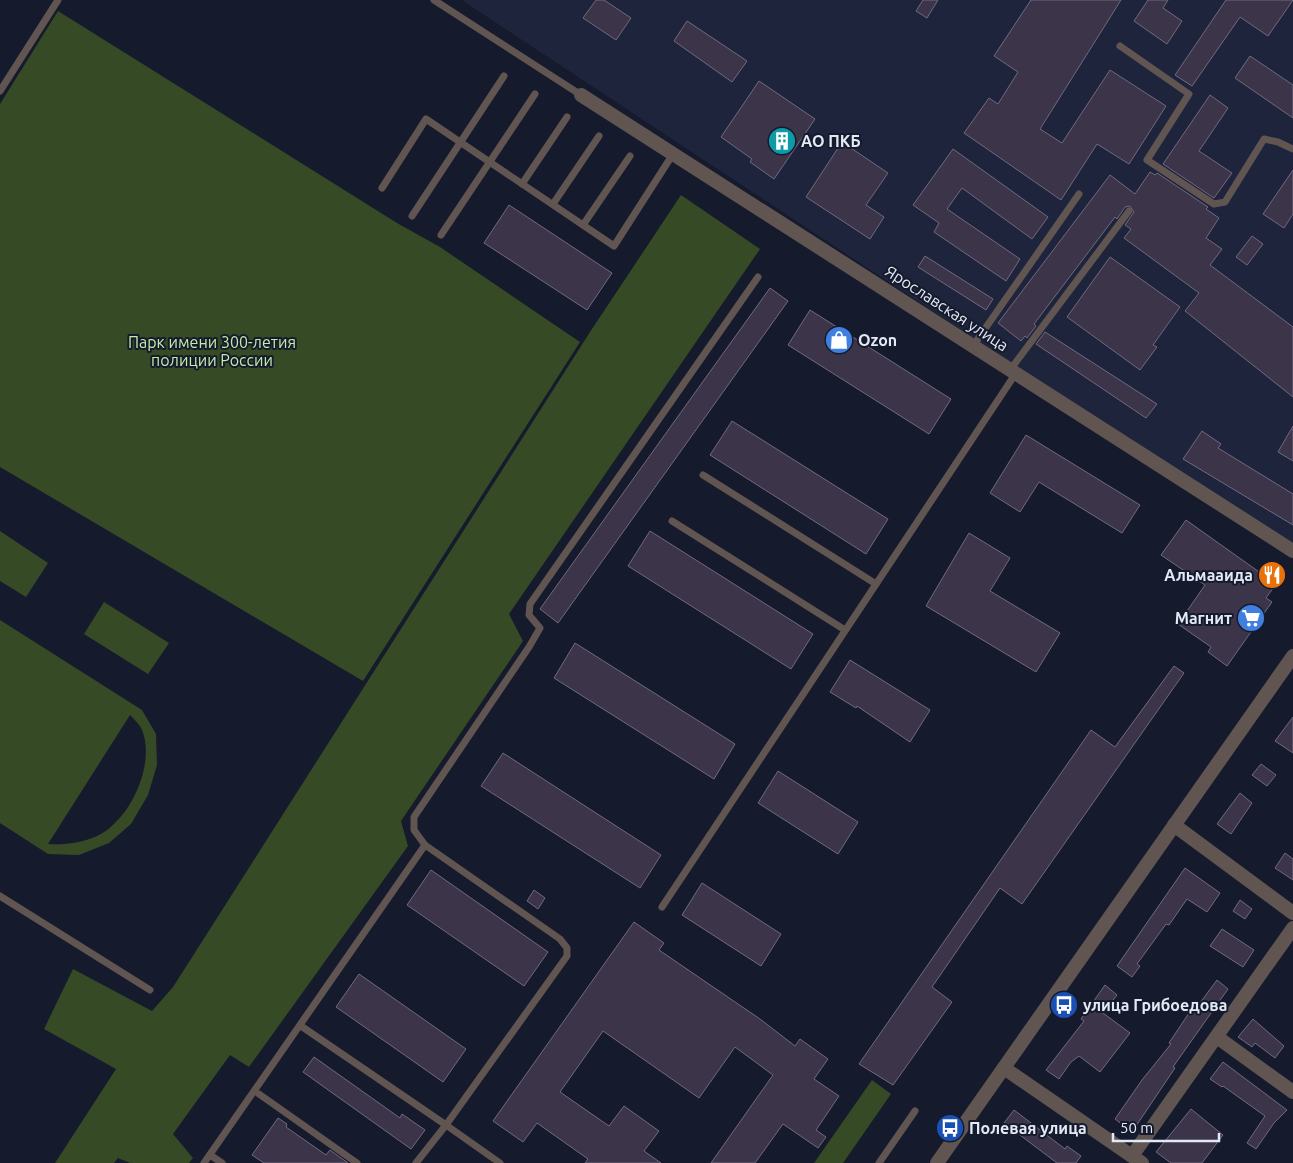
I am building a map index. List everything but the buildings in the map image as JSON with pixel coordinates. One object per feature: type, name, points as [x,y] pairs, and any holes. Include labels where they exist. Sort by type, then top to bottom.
[{"type":"street","name":"Ярославская улица","points":[[581,95],[1293,551]]},
{"type":"street","points":[[937,1163],[1293,656]]},
{"type":"street","points":[[1174,825],[1293,913]]},
{"type":"street","points":[[1004,1068],[1137,1160],[1216,1037],[1293,928]]},
{"type":"street","points":[[1216,1037],[1293,1092]]},
{"type":"lane","points":[[0,91],[58,0]]},
{"type":"lane","points":[[434,0],[581,95]]},
{"type":"lane","points":[[1120,46],[1189,94],[1147,160],[1214,204],[1225,202],[1264,139],[1278,142],[1293,149]]},
{"type":"lane","points":[[412,216],[504,76]]},
{"type":"lane","points":[[440,235],[535,94]]},
{"type":"lane","points":[[522,184],[567,117]]},
{"type":"lane","points":[[382,188],[426,119],[614,246],[673,154]]},
{"type":"lane","points":[[553,204],[598,136]]},
{"type":"lane","points":[[583,225],[630,156]]},
{"type":"lane","points":[[973,346],[1079,194]]},
{"type":"lane","points":[[662,907],[876,584],[1013,372],[1129,211]]},
{"type":"lane","points":[[416,1163],[446,1125],[567,956],[567,948],[560,939],[425,845],[414,830],[414,817],[533,641],[540,628],[528,614],[530,604],[758,277]]},
{"type":"lane","points":[[702,475],[876,584]]},
{"type":"lane","points":[[672,521],[845,630]]},
{"type":"lane","points":[[204,1163],[425,845]]},
{"type":"lane","points":[[0,896],[150,990]]},
{"type":"lane","points":[[301,1026],[500,1163]]},
{"type":"lane","points":[[259,1094],[358,1163]]},
{"type":"lane","points":[[879,1163],[915,1111]]},
{"type":"lane","points":[[210,1154],[222,1163]]},
{"type":"shaded area","points":[[462,0],[1293,0],[1293,549],[466,3]]},
{"type":"green space","name":"Парк имени 300-летия полиции России","points":[[58,11],[397,223],[440,247],[580,342],[363,681],[0,467],[0,104]]},
{"type":"green space","points":[[681,195],[760,249],[509,614],[523,641],[401,821],[408,846],[249,1067],[230,1055],[173,1134],[193,1158],[189,1163],[130,1163],[118,1158],[114,1163],[55,1163],[116,1069],[44,1029],[73,969],[152,1011],[173,987],[590,332]]},
{"type":"green space","points":[[0,531],[48,563],[26,597],[0,581]]},
{"type":"green space","points":[[104,602],[169,643],[148,674],[84,634]]},
{"type":"green space","points":[[0,620],[142,710],[156,734],[157,765],[148,795],[131,824],[109,843],[79,855],[48,854],[0,823]],"holes":[[[130,715],[142,730],[146,759],[143,775],[129,805],[109,829],[97,836],[73,843],[48,844]]]},
{"type":"green space","points":[[872,1080],[891,1094],[843,1163],[814,1163]]},
{"type":"place","name":"АО ПКБ","points":[[782,141]]},
{"type":"place","name":"Ozon","points":[[839,340]]},
{"type":"place","name":"Альмааида","points":[[1272,575]]},
{"type":"place","name":"Магнит","points":[[1251,618]]},
{"type":"place","name":"улица Грибоедова","points":[[1064,1005]]},
{"type":"place","name":"Полевая улица","points":[[950,1128]]}]
